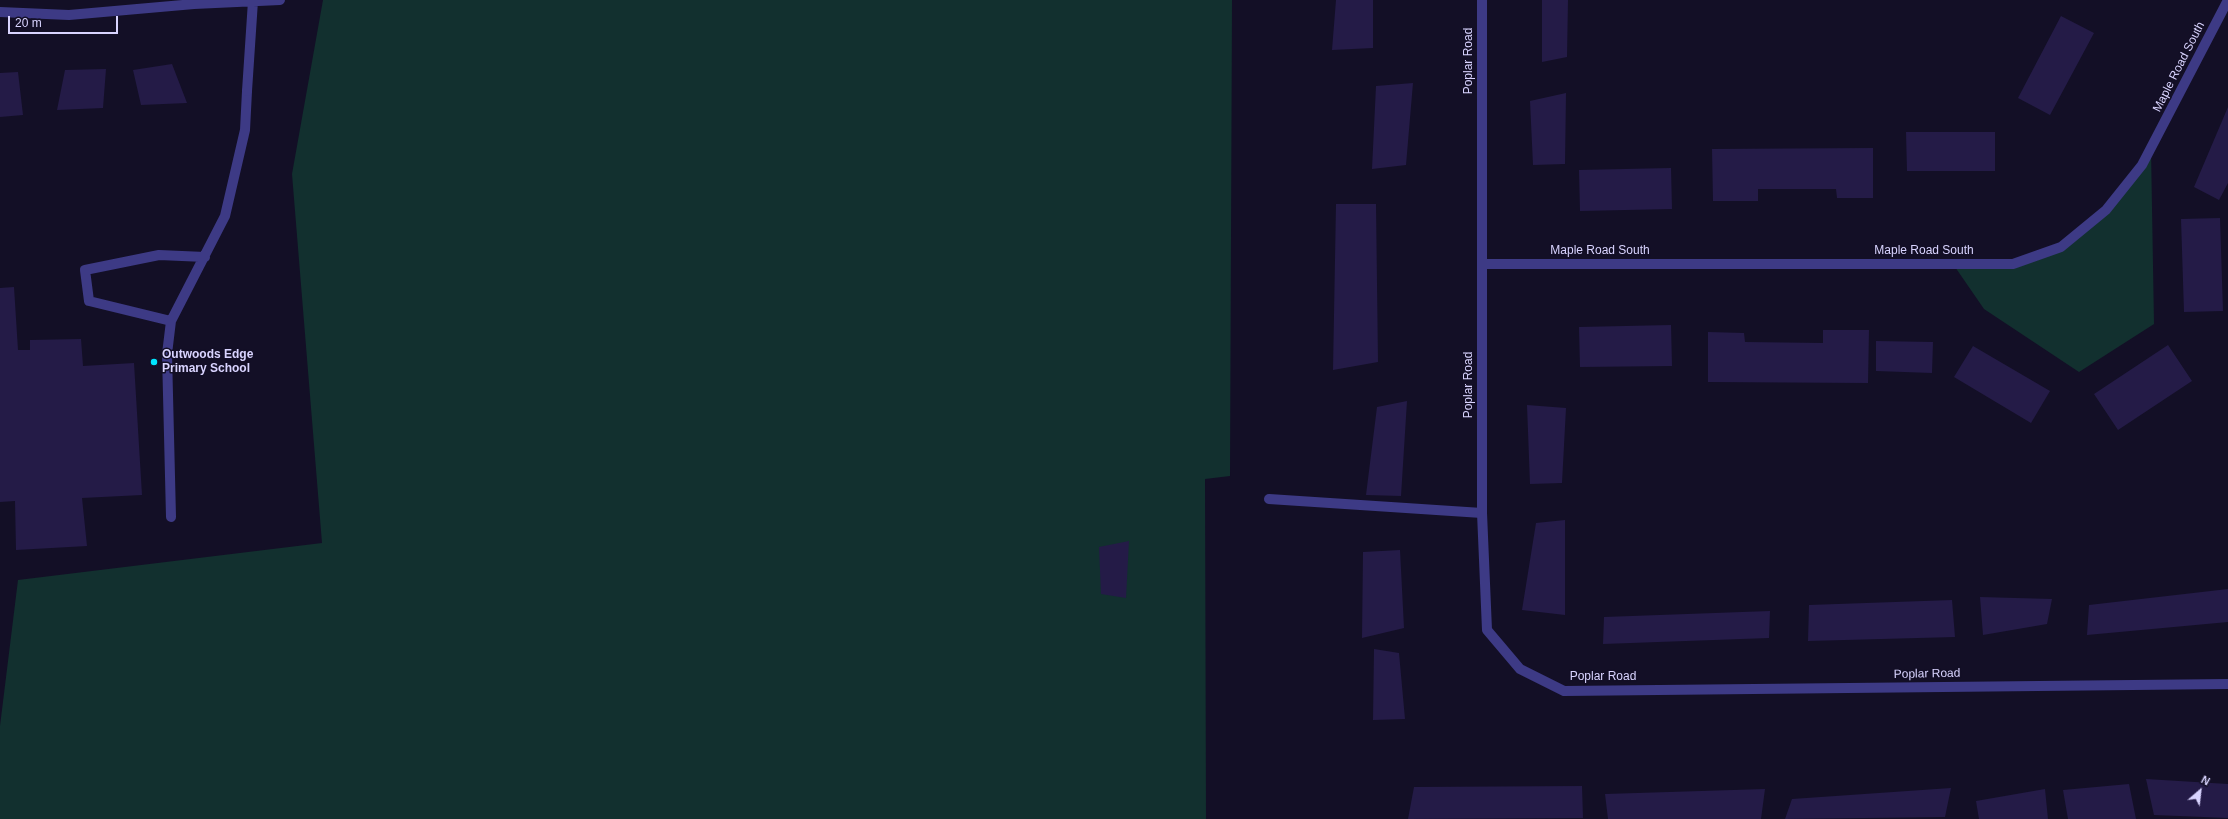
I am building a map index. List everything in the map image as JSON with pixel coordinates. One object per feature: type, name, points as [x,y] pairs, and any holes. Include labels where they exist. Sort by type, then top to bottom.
[{"type":"street","points":[[171,517],[167,354],[171,321],[225,216],[245,130],[253,0]]},
{"type":"street","points":[[0,12],[69,15],[253,0],[280,0]]},
{"type":"street","name":"Poplar Road","points":[[1482,0],[1482,513],[1487,630],[1520,669],[1564,691],[2228,684]]},
{"type":"street","name":"Maple Road South","points":[[1482,264],[2013,264],[2061,247],[2106,210],[2142,165],[2228,0]]},
{"type":"street","points":[[171,321],[89,301],[85,270],[159,255],[205,257]]},
{"type":"street","points":[[1269,499],[1482,513]]},
{"type":"green space","points":[[323,0],[1232,0],[1230,476],[1205,479],[1206,819],[0,819],[0,726],[18,580],[322,543],[292,174]]},
{"type":"green space","points":[[2151,149],[2154,324],[2079,372],[1984,309],[1953,264],[2013,264],[2061,247],[2106,210]]},
{"type":"building","points":[[1336,0],[1373,0],[1373,48],[1332,50]]},
{"type":"building","points":[[1542,0],[1568,0],[1567,57],[1542,62]]},
{"type":"building","points":[[2061,16],[2094,33],[2050,115],[2018,98]]},
{"type":"building","points":[[172,64],[187,103],[141,105],[133,70]]},
{"type":"building","points":[[106,69],[103,108],[57,110],[65,70]]},
{"type":"building","points":[[18,72],[23,115],[0,117],[0,73]]},
{"type":"building","points":[[1413,83],[1406,165],[1372,169],[1376,86]]},
{"type":"building","points":[[1566,93],[1565,164],[1533,165],[1530,101]]},
{"type":"building","points":[[2228,107],[2228,183],[2219,200],[2194,187]]},
{"type":"building","points":[[1906,132],[1995,132],[1995,171],[1907,171]]},
{"type":"building","points":[[1873,148],[1873,198],[1837,198],[1836,189],[1758,189],[1758,201],[1713,201],[1712,149]]},
{"type":"building","points":[[1671,168],[1672,209],[1580,211],[1579,170]]},
{"type":"building","points":[[1336,204],[1376,204],[1378,362],[1333,370]]},
{"type":"building","points":[[2220,218],[2223,311],[2184,312],[2181,219]]},
{"type":"building","points":[[14,287],[18,350],[30,350],[30,340],[81,339],[83,366],[134,363],[142,495],[82,498],[87,546],[16,550],[15,501],[0,502],[0,288]]},
{"type":"building","points":[[1671,325],[1672,366],[1580,367],[1579,327]]},
{"type":"building","points":[[1823,330],[1869,330],[1868,383],[1708,382],[1708,332],[1744,333],[1745,342],[1823,343]]},
{"type":"building","points":[[1876,341],[1933,342],[1932,373],[1876,371]]},
{"type":"building","points":[[2168,345],[2192,381],[2118,430],[2094,394]]},
{"type":"building","points":[[1973,346],[2050,391],[2031,423],[1954,377]]},
{"type":"building","points":[[1407,401],[1401,496],[1366,495],[1377,407]]},
{"type":"building","points":[[1527,405],[1566,408],[1562,483],[1530,484]]},
{"type":"building","points":[[1565,520],[1565,615],[1522,610],[1536,523]]},
{"type":"building","points":[[1129,541],[1126,598],[1101,594],[1099,547]]},
{"type":"building","points":[[1400,550],[1404,628],[1362,638],[1363,552]]},
{"type":"building","points":[[2228,589],[2228,622],[2087,635],[2089,605]]},
{"type":"building","points":[[1980,597],[2052,599],[2047,624],[1983,635]]},
{"type":"building","points":[[1952,600],[1955,637],[1808,641],[1809,605]]},
{"type":"building","points":[[1770,611],[1769,638],[1603,644],[1604,617]]},
{"type":"building","points":[[1374,649],[1399,653],[1405,719],[1373,720]]},
{"type":"building","points":[[2146,779],[2228,784],[2228,818],[2154,815]]},
{"type":"building","points":[[2129,784],[2136,819],[2068,819],[2063,790]]},
{"type":"building","points":[[1582,786],[1583,818],[1408,819],[1414,787]]},
{"type":"building","points":[[1951,788],[1945,817],[1785,819],[1792,799]]},
{"type":"building","points":[[1765,789],[1761,819],[1608,819],[1605,794]]},
{"type":"building","points":[[2045,789],[2048,819],[1979,819],[1976,801]]},
{"type":"place","name":"Outwoods Edge Primary School","points":[[154,362]]}]
